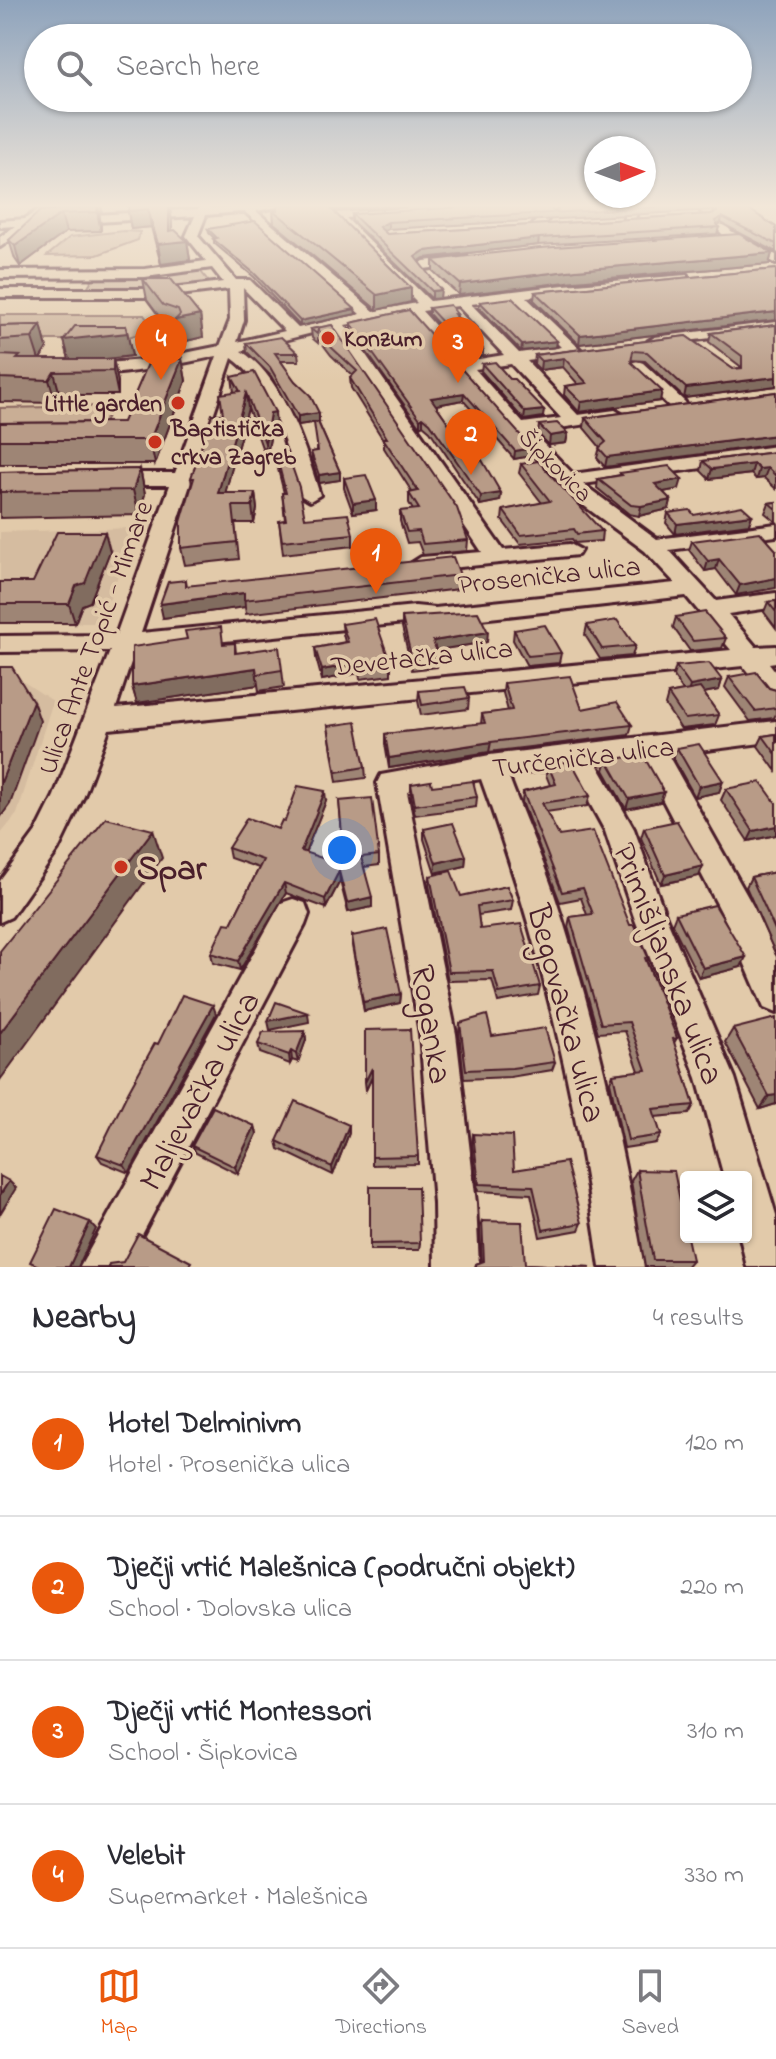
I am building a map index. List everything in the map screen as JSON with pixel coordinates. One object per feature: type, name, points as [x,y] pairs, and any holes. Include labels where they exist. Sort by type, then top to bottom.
[{"type":"street","points":[[307,263],[371,316]]},
{"type":"street","name":"Šipkovica","points":[[380,263],[421,308],[463,366],[568,480],[586,498],[653,546],[711,609],[764,655],[776,689]]},
{"type":"street","points":[[424,265],[441,263]]},
{"type":"street","points":[[0,293],[214,264],[233,284]]},
{"type":"street","points":[[760,272],[776,270]]},
{"type":"street","points":[[0,274],[173,293],[245,283],[294,332]]},
{"type":"street","points":[[61,370],[136,368],[220,344],[421,308],[694,277]]},
{"type":"street","points":[[0,283],[73,284]]},
{"type":"street","name":"Ulica Ante Topić - Mimare","points":[[0,907],[47,841],[99,720],[182,479],[220,344],[239,311],[238,291],[233,284]]},
{"type":"street","points":[[463,366],[580,350],[516,295]]},
{"type":"street","points":[[462,302],[574,421]]},
{"type":"street","points":[[336,323],[496,556]]},
{"type":"street","points":[[640,343],[776,326]]},
{"type":"street","points":[[688,337],[707,352]]},
{"type":"street","points":[[191,340],[220,344],[248,365],[278,408],[300,459],[310,495]]},
{"type":"street","points":[[519,429],[686,405],[637,366]]},
{"type":"street","points":[[568,480],[776,452]]},
{"type":"street","points":[[91,479],[182,479]]},
{"type":"street","points":[[653,546],[776,530]]},
{"type":"street","points":[[401,566],[570,550]]},
{"type":"street","name":"Prosenička ulica","points":[[0,644],[125,643],[415,614],[435,616],[693,588]]},
{"type":"street","points":[[711,609],[776,600]]},
{"type":"street","name":"Devetačka ulica","points":[[99,720],[726,656],[764,655]]},
{"type":"street","name":"Turčenička ulica","points":[[391,783],[490,766],[776,731]]},
{"type":"street","points":[[650,748],[742,919],[776,996]]},
{"type":"street","name":"Primišljanska ulica","points":[[578,755],[619,829],[650,917],[716,1078],[742,1171]]},
{"type":"street","name":"Begovačka ulica","points":[[490,766],[535,887],[582,1057],[607,1166],[622,1267]]},
{"type":"street","name":"Roganka","points":[[391,783],[438,1034],[455,1203],[457,1267]]},
{"type":"street","name":"Maljevačka ulica","points":[[102,1267],[293,914]]},
{"type":"street","name":"Primišljanska ulica","points":[[752,1205],[769,1267]]},
{"type":"shaded area","points":[[198,268],[209,282],[171,287],[87,288],[95,275]]},
{"type":"shaded area","points":[[0,315],[144,315],[155,330],[116,340],[0,340]]},
{"type":"shaded area","points":[[111,406],[100,433],[0,435],[0,408]]},
{"type":"shaded area","points":[[135,528],[101,623],[0,623],[0,532]]},
{"type":"shaded area","points":[[0,675],[13,675],[53,701],[17,814],[0,835]]},
{"type":"building","points":[[242,263],[303,263],[355,309],[300,321]]},
{"type":"building","points":[[338,263],[386,263],[411,288],[377,295]]},
{"type":"building","points":[[403,263],[420,263],[441,290],[432,291]]},
{"type":"building","points":[[437,263],[655,263],[576,270],[460,284]]},
{"type":"building","points":[[776,269],[776,312],[580,335],[535,292]]},
{"type":"building","points":[[143,279],[171,279],[200,315],[175,320],[180,315],[178,310],[163,305]]},
{"type":"building","points":[[512,298],[557,341],[522,345],[480,302]]},
{"type":"building","points":[[450,305],[483,349],[469,351],[429,308]]},
{"type":"building","points":[[409,310],[532,448],[515,451],[464,393],[431,398],[475,461],[482,460],[501,493],[481,496],[430,423],[423,417],[420,419],[351,323]]},
{"type":"building","points":[[41,325],[32,338],[0,340],[0,326]]},
{"type":"building","points":[[332,325],[457,508],[468,540],[423,544],[419,531],[407,532],[400,511],[419,509],[409,493],[418,491],[383,438],[387,438],[350,378],[357,371],[330,346],[318,329],[317,334],[311,329]]},
{"type":"building","points":[[776,325],[776,377],[686,388],[647,352],[633,351],[631,362],[662,391],[581,402],[565,386],[587,383],[564,358],[541,361],[535,355],[686,336],[733,369],[742,368],[742,356],[711,333]]},
{"type":"building","points":[[75,326],[126,326],[127,333],[64,340]]},
{"type":"building","points":[[281,337],[298,353],[275,353],[295,381],[310,395],[319,413],[298,416],[270,367],[246,343]]},
{"type":"building","points":[[0,355],[20,356],[17,359],[113,359],[113,371],[54,372],[49,380],[0,378]]},
{"type":"building","points":[[150,359],[182,359],[150,440],[0,440],[0,423],[123,422]]},
{"type":"building","points":[[495,362],[544,410],[525,412],[482,364]]},
{"type":"building","points":[[254,372],[275,412],[270,413],[265,443],[246,393],[218,493],[255,493],[252,506],[233,506],[237,542],[181,548],[181,522],[194,478],[191,478],[212,414],[223,414],[220,394],[240,391],[232,377]]},
{"type":"building","points":[[776,392],[776,435],[607,457],[599,448],[606,442],[585,418]]},
{"type":"building","points":[[318,422],[340,472],[319,475],[311,452],[318,451],[314,423]]},
{"type":"building","points":[[557,423],[568,433],[550,436],[539,425]]},
{"type":"building","points":[[287,452],[305,518],[348,514],[353,534],[282,541],[279,521],[286,520],[282,493],[286,493],[276,454]]},
{"type":"building","points":[[776,452],[776,476],[768,468],[759,469],[754,464],[712,469],[703,461]]},
{"type":"building","points":[[538,461],[602,531],[577,534],[574,529],[521,535],[503,510],[550,501],[521,464]]},
{"type":"building","points":[[669,466],[682,479],[655,484],[671,500],[641,506],[631,505],[598,479],[622,475],[620,473]]},
{"type":"building","points":[[140,469],[133,490],[0,492],[0,472]]},
{"type":"building","points":[[366,475],[376,500],[353,503],[344,478]]},
{"type":"building","points":[[742,506],[752,515],[677,524],[668,513],[690,510],[694,515]]},
{"type":"building","points":[[57,532],[105,532],[85,583],[76,586],[69,604],[0,604],[0,582],[33,582]]},
{"type":"building","points":[[760,532],[776,550],[776,578],[740,585],[719,559],[708,561],[692,541]]},
{"type":"building","points":[[391,538],[395,548],[370,550],[366,542]]},
{"type":"building","points":[[453,557],[460,575],[244,600],[244,593],[160,604],[168,582],[186,580],[186,586]]},
{"type":"building","points":[[776,601],[776,612],[768,602]]},
{"type":"building","points":[[478,612],[488,632],[433,641],[438,656],[412,660],[402,617]]},
{"type":"building","points":[[705,612],[726,638],[693,641],[676,617]]},
{"type":"building","points":[[375,619],[391,665],[360,669],[359,663],[322,670],[315,648],[348,642],[342,624]]},
{"type":"building","points":[[617,620],[635,646],[602,649],[587,625]]},
{"type":"building","points":[[545,625],[561,653],[528,656],[514,630]]},
{"type":"building","points":[[221,627],[223,644],[235,643],[235,653],[279,647],[282,670],[257,674],[256,668],[132,686],[132,647],[187,639],[185,631]]},
{"type":"building","points":[[709,663],[722,680],[690,686],[676,666]]},
{"type":"building","points":[[0,667],[12,667],[33,701],[0,785]]},
{"type":"building","points":[[756,672],[769,688],[776,690],[776,708],[755,711],[729,677]]},
{"type":"building","points":[[570,676],[582,709],[617,702],[632,725],[389,758],[385,734],[485,723],[482,714],[512,710],[504,683]]},
{"type":"building","points":[[465,687],[469,698],[422,705],[419,691]]},
{"type":"building","points":[[700,688],[719,715],[685,719],[668,694]]},
{"type":"building","points":[[356,722],[365,767],[336,772],[328,726]]},
{"type":"building","points":[[776,734],[776,754],[763,736]]},
{"type":"building","points":[[699,744],[723,781],[699,786],[677,748]]},
{"type":"building","points":[[643,755],[664,792],[629,799],[607,760]]},
{"type":"building","points":[[571,761],[590,796],[542,803],[559,836],[593,831],[630,925],[634,925],[648,957],[645,958],[677,1038],[673,1039],[694,1105],[653,1109],[661,1135],[628,1140],[613,1074],[646,1070],[629,1022],[601,1024],[570,917],[593,914],[583,888],[562,892],[523,792],[556,784],[548,765]]},
{"type":"building","points":[[431,781],[432,786],[473,781],[477,797],[415,805],[411,784]]},
{"type":"building","points":[[761,782],[776,803],[776,826],[753,831],[726,789]]},
{"type":"building","points":[[298,786],[325,791],[301,851],[345,866],[339,801],[372,798],[379,855],[361,857],[372,897],[347,903],[339,871],[325,899],[284,883],[238,961],[211,953],[225,923],[231,924],[263,860],[228,848],[247,818],[278,829],[282,820],[285,821]]},
{"type":"building","points":[[106,818],[153,830],[0,1033],[0,951]]},
{"type":"building","points":[[677,821],[703,866],[665,875],[644,828]]},
{"type":"building","points":[[453,823],[466,856],[436,863],[424,829]]},
{"type":"building","points":[[451,871],[461,896],[507,886],[513,900],[477,906],[480,929],[521,924],[540,986],[499,993],[493,971],[449,972],[430,876]]},
{"type":"building","points":[[776,872],[776,932],[751,877]]},
{"type":"building","points":[[715,905],[746,957],[703,968],[676,914]]},
{"type":"building","points":[[387,929],[401,994],[363,1002],[352,936]]},
{"type":"building","points":[[182,995],[213,1005],[124,1165],[97,1155],[128,1092],[155,1043],[158,1044]]},
{"type":"building","points":[[276,1002],[308,1013],[268,1021]]},
{"type":"building","points":[[487,1015],[492,1036],[545,1028],[555,1062],[466,1070],[460,1023]]},
{"type":"building","points":[[776,1018],[776,1095],[769,1096],[733,1029]]},
{"type":"building","points":[[410,1029],[418,1156],[372,1157],[372,1068],[365,1082],[365,1030]]},
{"type":"building","points":[[305,1031],[296,1054],[291,1051],[289,1055],[258,1044],[263,1032]]},
{"type":"building","points":[[295,1101],[349,1125],[332,1167],[277,1141]]},
{"type":"building","points":[[213,1107],[255,1126],[235,1167],[192,1146]]},
{"type":"building","points":[[473,1134],[512,1136],[514,1170],[566,1162],[582,1223],[543,1230],[533,1186],[479,1184]]},
{"type":"building","points":[[637,1170],[674,1171],[680,1200],[680,1243],[688,1243],[692,1260],[653,1260]]},
{"type":"building","points":[[0,1176],[9,1181],[0,1195]]},
{"type":"building","points":[[370,1187],[418,1187],[420,1243],[370,1244]]},
{"type":"building","points":[[56,1209],[90,1222],[69,1267],[41,1267],[30,1262]]},
{"type":"building","points":[[482,1221],[522,1222],[525,1264],[591,1267],[476,1267],[484,1261]]},
{"type":"building","points":[[138,1234],[191,1262],[188,1267],[108,1267],[109,1264],[123,1262]]},
{"type":"place","name":"Konzum","points":[[328,338]]},
{"type":"place","name":"Velebit","points":[[161,380]]},
{"type":"place","name":"Dječji vrtić Montessori","points":[[458,383]]},
{"type":"place","name":"Little garden","points":[[178,403]]},
{"type":"place","name":"Baptistička crkva Zagreb","points":[[155,442]]},
{"type":"place","name":"Dječji vrtić Malešnica (područni objekt)","points":[[471,475]]},
{"type":"place","name":"Hotel Delminivm","points":[[376,594]]},
{"type":"place","name":"Spar","points":[[121,867]]}]
